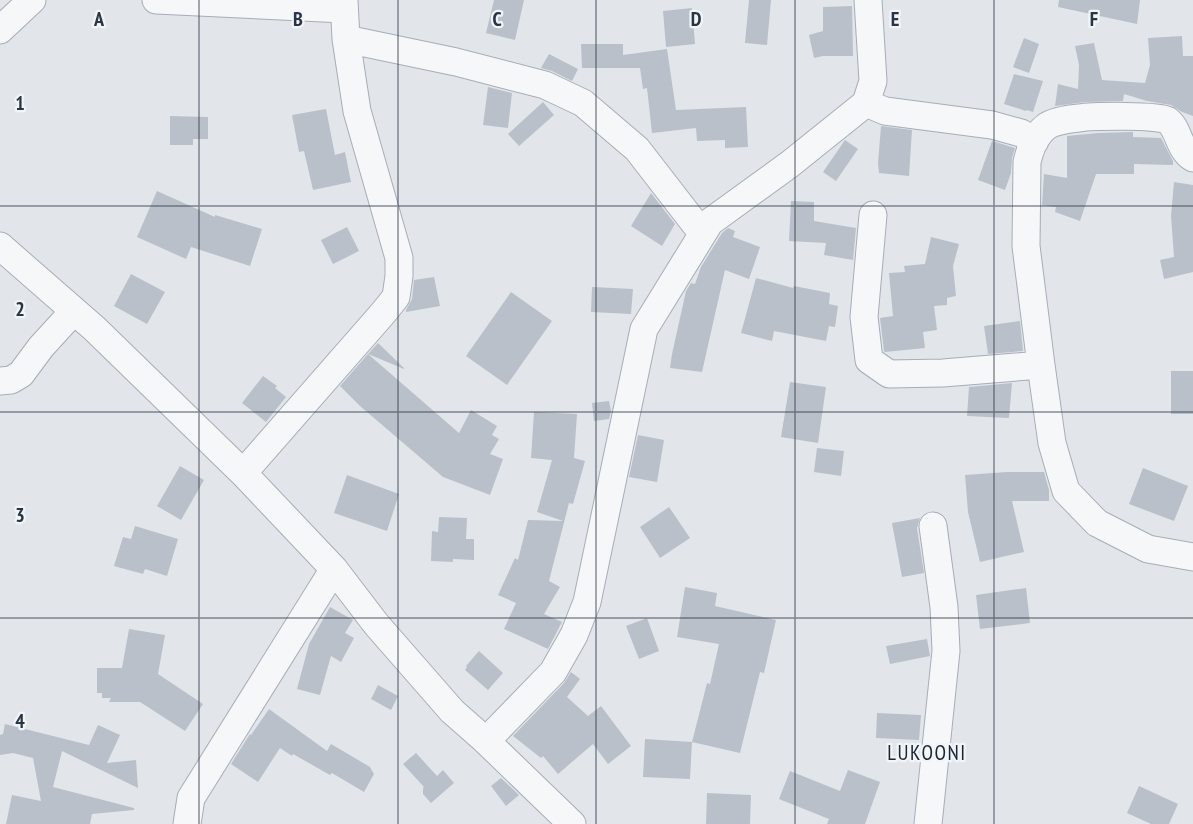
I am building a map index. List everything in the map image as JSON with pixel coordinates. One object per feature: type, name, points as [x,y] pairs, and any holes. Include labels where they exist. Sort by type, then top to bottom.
[{"type":"street","points":[[0,30],[32,0]]},
{"type":"street","points":[[156,0],[344,5],[346,39],[357,111],[399,258],[396,297],[243,473]]},
{"type":"street","points":[[486,741],[553,672],[574,635],[587,602],[644,329],[710,222],[790,164],[867,103],[873,81],[868,0]]},
{"type":"street","points":[[346,39],[456,62],[545,85],[583,103],[637,149],[702,233]]},
{"type":"street","points":[[867,103],[885,111],[992,125],[1021,133],[1035,141]]},
{"type":"street","points":[[1193,158],[1182,147],[1173,126],[1168,121],[1155,117],[1080,118],[1060,121],[1048,126],[1035,141],[1027,162],[1026,246],[1052,443],[1066,491],[1097,523],[1149,549],[1193,557]]},
{"type":"street","points":[[873,215],[864,317],[869,360],[890,374],[943,373],[1041,366]]},
{"type":"street","points":[[0,246],[95,329],[243,473],[334,568],[376,624],[453,711],[572,824]]},
{"type":"street","points":[[0,381],[11,380],[21,374],[41,347],[74,311]]},
{"type":"street","points":[[928,824],[946,651],[944,607],[933,526]]},
{"type":"street","points":[[187,824],[191,798],[334,568]]},
{"type":"building","points":[[494,0],[524,0],[515,40],[486,33]]},
{"type":"building","points":[[749,0],[771,0],[767,45],[745,43]]},
{"type":"building","points":[[1059,0],[1140,0],[1137,24],[1058,7]]},
{"type":"building","points":[[852,6],[853,56],[814,58],[809,35],[823,31],[823,7]]},
{"type":"building","points":[[692,8],[695,44],[666,47],[663,11]]},
{"type":"building","points":[[1182,36],[1183,56],[1193,56],[1193,116],[1171,105],[1124,94],[1123,101],[1055,106],[1058,84],[1078,89],[1079,65],[1075,46],[1094,43],[1102,80],[1145,83],[1150,65],[1148,38]]},
{"type":"building","points":[[1024,38],[1039,44],[1029,73],[1013,67]]},
{"type":"building","points":[[581,44],[623,44],[623,55],[667,49],[676,110],[746,107],[748,147],[725,148],[725,140],[697,141],[696,128],[652,133],[647,88],[643,89],[640,68],[582,68]]},
{"type":"building","points":[[549,54],[578,69],[572,81],[541,68]]},
{"type":"building","points":[[1014,74],[1043,81],[1033,112],[1004,104]]},
{"type":"building","points":[[488,87],[512,93],[508,128],[483,125]]},
{"type":"building","points":[[543,102],[554,115],[519,146],[508,134]]},
{"type":"building","points":[[326,109],[335,155],[345,152],[351,182],[313,190],[304,151],[299,152],[292,115]]},
{"type":"building","points":[[170,116],[208,117],[208,139],[193,139],[193,145],[170,145]]},
{"type":"building","points":[[881,126],[912,130],[909,176],[879,173]]},
{"type":"building","points":[[1133,132],[1133,137],[1161,138],[1173,165],[1134,164],[1134,174],[1096,174],[1080,221],[1055,212],[1056,207],[1042,205],[1044,174],[1067,178],[1067,136]]},
{"type":"building","points":[[845,140],[858,149],[836,181],[823,172]]},
{"type":"building","points":[[992,141],[1015,148],[1011,173],[1005,190],[978,180]]},
{"type":"building","points":[[1174,182],[1193,185],[1193,272],[1164,279],[1160,260],[1174,257],[1171,216]]},
{"type":"building","points":[[157,191],[215,217],[215,215],[262,229],[250,266],[191,247],[186,259],[137,237]]},
{"type":"building","points":[[651,193],[675,224],[662,246],[631,226]]},
{"type":"building","points":[[791,201],[814,202],[814,221],[856,228],[853,260],[824,255],[826,243],[789,241]]},
{"type":"building","points":[[347,227],[359,251],[333,264],[321,240]]},
{"type":"building","points":[[728,228],[735,231],[733,237],[760,247],[749,279],[725,270],[702,372],[670,368],[686,291],[691,283],[695,284],[701,267],[722,233]]},
{"type":"building","points":[[931,237],[959,244],[953,266],[956,296],[947,298],[947,305],[934,306],[937,330],[923,332],[925,348],[885,352],[880,318],[893,316],[889,273],[905,272],[904,266],[925,264]]},
{"type":"building","points":[[131,274],[165,292],[147,324],[114,306]]},
{"type":"building","points":[[434,277],[440,306],[406,312],[412,299],[414,280]]},
{"type":"building","points":[[756,278],[793,288],[794,286],[830,293],[829,304],[838,306],[835,327],[829,326],[826,341],[774,331],[772,341],[741,333]]},
{"type":"building","points":[[592,287],[633,289],[631,314],[591,312]]},
{"type":"building","points":[[511,292],[552,321],[507,385],[466,356]]},
{"type":"building","points":[[1020,321],[1023,351],[988,354],[984,326]]},
{"type":"building","points":[[378,343],[404,368],[404,369],[368,354]]},
{"type":"building","points":[[368,354],[459,433],[471,410],[497,426],[492,435],[499,439],[490,454],[503,459],[490,495],[443,477],[340,386]]},
{"type":"building","points":[[1171,371],[1193,371],[1193,414],[1171,414]]},
{"type":"building","points":[[263,376],[277,386],[275,388],[286,397],[266,422],[242,403]]},
{"type":"building","points":[[790,382],[826,387],[818,443],[781,437]]},
{"type":"building","points":[[1012,383],[1009,418],[967,416],[969,387]]},
{"type":"building","points":[[609,401],[611,411],[609,419],[594,421],[592,403]]},
{"type":"building","points":[[534,412],[577,414],[574,458],[585,461],[573,504],[569,503],[549,581],[560,587],[544,614],[562,622],[548,649],[504,629],[516,603],[498,595],[515,558],[518,560],[528,520],[563,521],[537,512],[552,460],[531,458]]},
{"type":"building","points":[[638,435],[664,440],[657,482],[629,477]]},
{"type":"building","points":[[817,448],[844,451],[841,476],[814,472]]},
{"type":"building","points":[[180,466],[204,480],[181,520],[157,506]]},
{"type":"building","points":[[1143,468],[1188,486],[1174,521],[1129,504]]},
{"type":"building","points":[[1044,472],[1049,490],[1049,501],[1012,501],[1024,552],[980,562],[968,512],[965,475]]},
{"type":"building","points":[[347,475],[399,494],[387,531],[334,513]]},
{"type":"building","points":[[669,507],[690,538],[660,558],[640,527]]},
{"type":"building","points":[[439,517],[467,518],[466,539],[474,539],[474,560],[431,561],[432,531],[438,532]]},
{"type":"building","points":[[920,518],[917,528],[924,573],[902,577],[892,523]]},
{"type":"building","points":[[135,526],[178,539],[167,576],[145,569],[143,574],[114,566],[123,537],[131,539]]},
{"type":"building","points":[[685,587],[717,593],[715,606],[776,620],[764,673],[760,672],[740,753],[692,742],[707,683],[710,684],[719,644],[677,637]]},
{"type":"building","points":[[1026,588],[1030,623],[980,629],[976,595]]},
{"type":"building","points":[[330,607],[353,620],[345,633],[354,638],[341,662],[331,656],[320,695],[297,689],[309,644]]},
{"type":"building","points":[[647,618],[659,651],[639,659],[626,626]]},
{"type":"building","points":[[129,629],[165,635],[158,674],[203,704],[185,731],[140,702],[109,702],[111,698],[102,698],[102,693],[97,693],[97,668],[122,668]]},
{"type":"building","points":[[927,639],[930,656],[890,664],[886,646]]},
{"type":"building","points":[[479,651],[503,673],[488,690],[465,670]]},
{"type":"building","points":[[571,672],[580,679],[567,697],[588,716],[601,706],[631,746],[608,764],[593,744],[558,774],[543,756],[541,758],[513,736],[564,683]]},
{"type":"building","points":[[378,685],[398,696],[391,710],[371,699]]},
{"type":"building","points":[[269,709],[327,751],[331,744],[370,767],[374,774],[364,792],[332,773],[330,775],[280,748],[258,782],[231,764]]},
{"type":"building","points":[[877,713],[921,715],[919,740],[876,738]]},
{"type":"building","points":[[5,724],[89,745],[98,725],[120,735],[107,763],[136,760],[138,788],[62,751],[53,787],[134,808],[134,810],[92,814],[90,824],[6,824],[12,795],[41,801],[33,758],[13,753],[0,755],[0,735],[3,734]]},
{"type":"building","points":[[645,739],[692,742],[690,779],[643,777]]},
{"type":"building","points":[[416,753],[437,776],[443,770],[454,783],[431,803],[423,794],[424,787],[403,764]]},
{"type":"building","points":[[848,770],[880,782],[865,824],[827,824],[829,819],[779,799],[790,771],[840,791]]},
{"type":"building","points":[[501,778],[519,795],[506,806],[491,786]]},
{"type":"building","points":[[1139,786],[1178,804],[1169,824],[1151,824],[1127,813]]},
{"type":"building","points":[[707,793],[751,795],[750,824],[706,824]]},
{"type":"district","name":"LUKOONI","points":[[927,752]]}]
